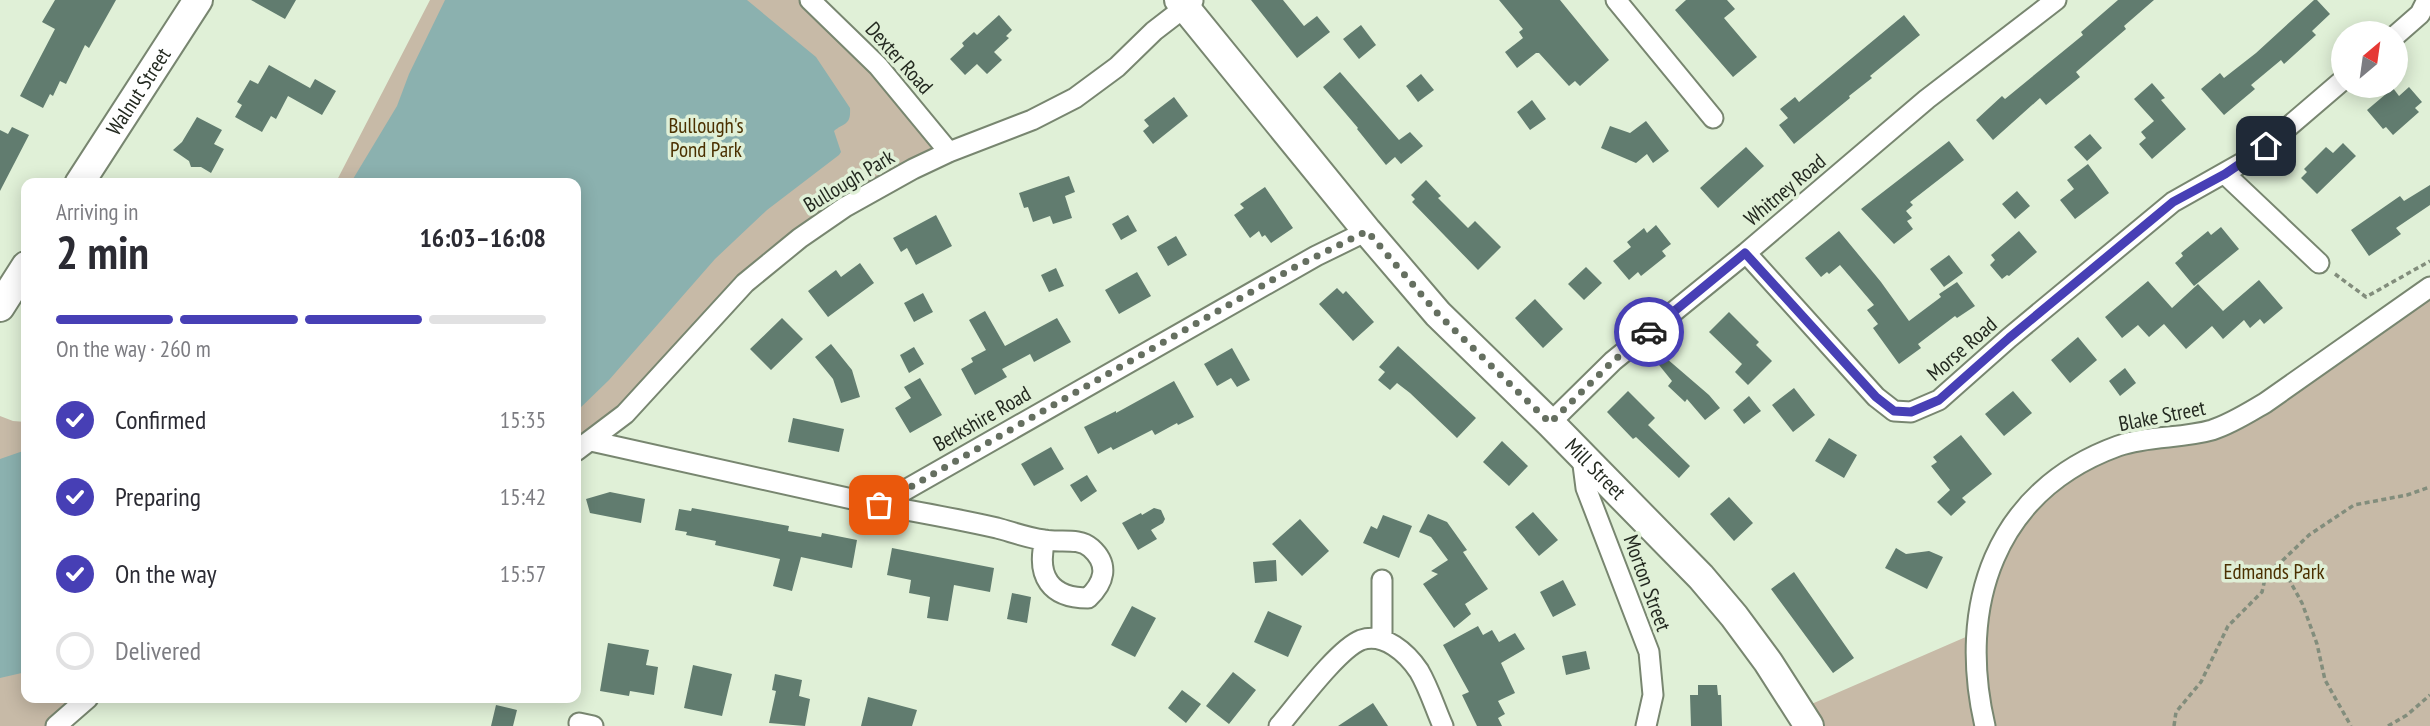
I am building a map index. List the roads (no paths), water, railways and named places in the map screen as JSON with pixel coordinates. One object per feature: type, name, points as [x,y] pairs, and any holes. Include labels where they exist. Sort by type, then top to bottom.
[{"type":"street","name":"Walnut Street","points":[[83,178],[198,0]]},
{"type":"street","name":"Dexter Road","points":[[810,0],[878,66],[949,152]]},
{"type":"street","points":[[1616,0],[1713,118]]},
{"type":"street","name":"Whitney Road","points":[[1550,423],[1613,361],[1927,99],[2056,0]]},
{"type":"street","points":[[2408,24],[2420,14],[2427,0]]},
{"type":"street","name":"Bullough Park","points":[[583,446],[636,402],[745,283],[768,263],[845,208],[904,174],[949,152],[1032,120],[1075,98],[1118,67],[1186,2]]},
{"type":"street","name":"Mill Street","points":[[1186,2],[1367,231],[1438,314],[1550,423],[1710,586],[1768,662],[1809,726]]},
{"type":"street","name":"Morse Road","points":[[1745,253],[1876,397],[1894,411],[1911,412],[1939,400],[2009,338],[2173,202],[2225,174],[2266,146],[2331,90]]},
{"type":"street","points":[[2225,174],[2319,263]]},
{"type":"street","name":"Berkshire Road","points":[[879,505],[1218,310],[1367,231]]},
{"type":"street","points":[[0,307],[21,274]]},
{"type":"street","name":"Blake Street","points":[[1985,726],[1976,683],[1974,650],[1982,592],[2006,535],[2041,493],[2083,462],[2118,447],[2154,438],[2204,432],[2237,420],[2430,287]]},
{"type":"street","points":[[583,446],[1045,540]]},
{"type":"street","name":"Morton Street","points":[[1582,457],[1586,488],[1649,652],[1653,695],[1646,726]]},
{"type":"street","points":[[1382,580],[1382,639]]},
{"type":"street","points":[[1279,726],[1345,650],[1363,639],[1382,639],[1398,648],[1418,671],[1443,726]]},
{"type":"street","points":[[56,726],[82,703]]},
{"type":"water","name":"Bullough's Pond Park","points":[[445,0],[747,0],[816,57],[850,108],[850,114],[848,121],[834,131],[841,152],[839,155],[767,210],[715,259],[609,380],[581,407],[581,178],[354,178],[397,106],[409,74]]},
{"type":"water","points":[[21,452],[21,673],[0,678],[0,459]]},
{"type":"park label","name":"Edmands Park","points":[[2274,572]]}]
